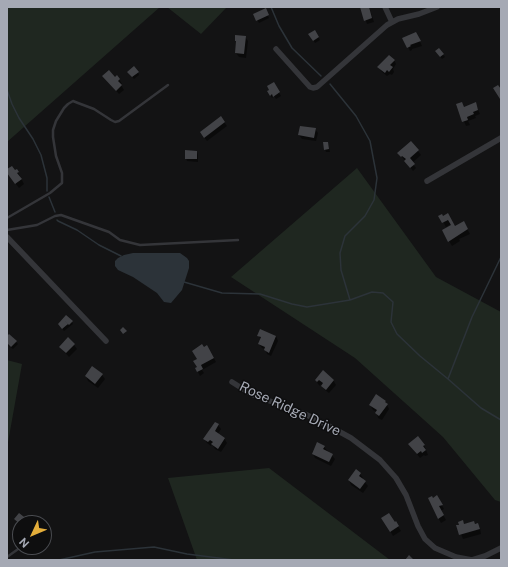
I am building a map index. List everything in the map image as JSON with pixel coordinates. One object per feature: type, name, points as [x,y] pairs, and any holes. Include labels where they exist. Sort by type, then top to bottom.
[{"type":"street","points":[[385,7],[392,22]]},
{"type":"street","points":[[276,49],[310,87],[317,87],[369,39],[392,22],[437,7]]},
{"type":"street","points":[[427,181],[501,138]]},
{"type":"street","points":[[7,237],[106,341]]},
{"type":"street","name":"Rose Ridge Drive","points":[[232,382],[250,394],[304,414],[329,426],[351,438],[380,460],[396,478],[406,495],[425,539],[435,548],[456,557],[472,560],[486,556],[501,548]]},
{"type":"lane","points":[[7,218],[50,193],[62,182],[62,173],[56,156],[53,130],[56,121],[68,104],[73,101],[94,109],[115,122],[119,121],[168,85]]},
{"type":"lane","points":[[7,230],[37,224],[55,216],[62,215],[109,232],[120,240],[140,245],[238,240]]},
{"type":"shaded area","points":[[7,7],[160,7],[7,142]]},
{"type":"shaded area","points":[[167,7],[227,7],[201,34]]},
{"type":"shaded area","points":[[357,168],[436,277],[501,312],[501,502],[495,500],[443,437],[355,358],[231,277]]},
{"type":"shaded area","points":[[133,253],[180,253],[187,258],[189,261],[189,268],[182,290],[171,303],[164,302],[157,293],[133,277],[118,270],[115,266],[115,261],[124,255]]},
{"type":"shaded area","points":[[7,360],[22,364],[7,448]]},
{"type":"shaded area","points":[[269,468],[390,560],[197,560],[168,478]]},
{"type":"building","points":[[360,7],[369,7],[372,18],[364,21]]},
{"type":"building","points":[[266,8],[269,15],[256,21],[253,14]]},
{"type":"building","points":[[315,30],[319,37],[313,41],[308,34]]},
{"type":"building","points":[[416,32],[421,41],[410,45],[411,46],[407,48],[402,38]]},
{"type":"building","points":[[235,35],[246,36],[244,54],[235,53]]},
{"type":"building","points":[[439,48],[444,54],[440,57],[435,51]]},
{"type":"building","points":[[389,55],[395,60],[390,65],[393,67],[389,72],[387,70],[385,73],[377,67]]},
{"type":"building","points":[[134,66],[139,72],[132,77],[127,72]]},
{"type":"building","points":[[109,70],[115,77],[117,75],[120,79],[118,81],[122,85],[116,91],[102,76]]},
{"type":"building","points":[[274,82],[280,92],[273,97],[272,94],[270,96],[267,91],[269,90],[267,86]]},
{"type":"building","points":[[498,85],[501,89],[500,99],[493,88]]},
{"type":"building","points":[[462,102],[464,107],[476,102],[478,110],[473,112],[474,114],[467,117],[468,120],[462,122],[456,104]]},
{"type":"building","points":[[221,116],[225,122],[204,138],[200,132]]},
{"type":"building","points":[[300,126],[316,128],[314,138],[298,135]]},
{"type":"building","points":[[411,141],[419,150],[410,158],[415,164],[410,168],[404,161],[406,159],[397,153]]},
{"type":"building","points":[[323,142],[328,142],[329,149],[324,150]]},
{"type":"building","points":[[185,150],[197,151],[197,159],[185,159]]},
{"type":"building","points":[[12,166],[15,170],[17,169],[19,172],[17,173],[22,179],[15,184],[7,173],[7,169]]},
{"type":"building","points":[[448,213],[455,226],[464,221],[468,229],[448,242],[442,230],[451,225],[448,220],[442,223],[438,216],[442,214],[443,216]]},
{"type":"building","points":[[66,315],[73,321],[69,325],[68,324],[62,329],[58,324]]},
{"type":"building","points":[[123,327],[127,331],[123,334],[120,330]]},
{"type":"building","points":[[260,329],[276,336],[269,353],[264,350],[265,347],[258,344],[261,337],[257,336]]},
{"type":"building","points":[[9,334],[17,341],[11,347],[7,343],[7,336]]},
{"type":"building","points":[[68,337],[75,344],[66,353],[59,347]]},
{"type":"building","points":[[202,344],[204,347],[207,345],[214,358],[201,365],[203,369],[197,372],[195,368],[197,367],[193,361],[197,359],[192,351]]},
{"type":"building","points":[[92,366],[103,374],[95,384],[85,376]]},
{"type":"building","points":[[323,370],[334,380],[326,390],[321,386],[323,383],[319,380],[317,382],[315,380]]},
{"type":"building","points":[[376,394],[388,404],[379,416],[375,413],[377,410],[369,405]]},
{"type":"building","points":[[215,422],[219,424],[215,431],[225,438],[218,449],[211,444],[213,442],[210,440],[208,442],[203,439]]},
{"type":"building","points":[[418,436],[425,445],[423,446],[426,450],[417,454],[408,444]]},
{"type":"building","points":[[317,442],[325,446],[323,449],[333,454],[329,462],[312,454]]},
{"type":"building","points":[[356,469],[361,473],[359,476],[366,481],[360,489],[348,480]]},
{"type":"building","points":[[437,495],[443,505],[439,506],[444,515],[438,519],[428,498],[432,496],[433,498]]},
{"type":"building","points":[[389,513],[399,526],[390,532],[381,518]]},
{"type":"building","points":[[463,520],[464,524],[474,521],[475,524],[478,523],[480,529],[459,535],[456,525],[459,525],[458,522]]},
{"type":"building","points":[[409,555],[414,560],[405,560]]},
{"type":"waterway","points":[[271,7],[279,26],[292,48],[321,76]]},
{"type":"waterway","points":[[330,84],[356,116],[370,141],[377,178],[374,200],[365,216],[345,236],[340,253],[341,270],[350,300]]},
{"type":"waterway","points":[[7,90],[19,118],[33,139],[41,155],[47,178],[47,191]]},
{"type":"waterway","points":[[49,197],[55,212]]},
{"type":"waterway","points":[[57,220],[121,256]]},
{"type":"waterway","points":[[448,379],[472,317],[501,257]]},
{"type":"waterway","points":[[184,282],[222,293],[260,294],[307,307],[350,300],[372,292],[383,293],[393,302],[391,322],[397,334],[420,356],[481,408],[501,420]]},
{"type":"waterway","points":[[59,560],[95,552],[154,547],[187,554],[234,560]]}]
